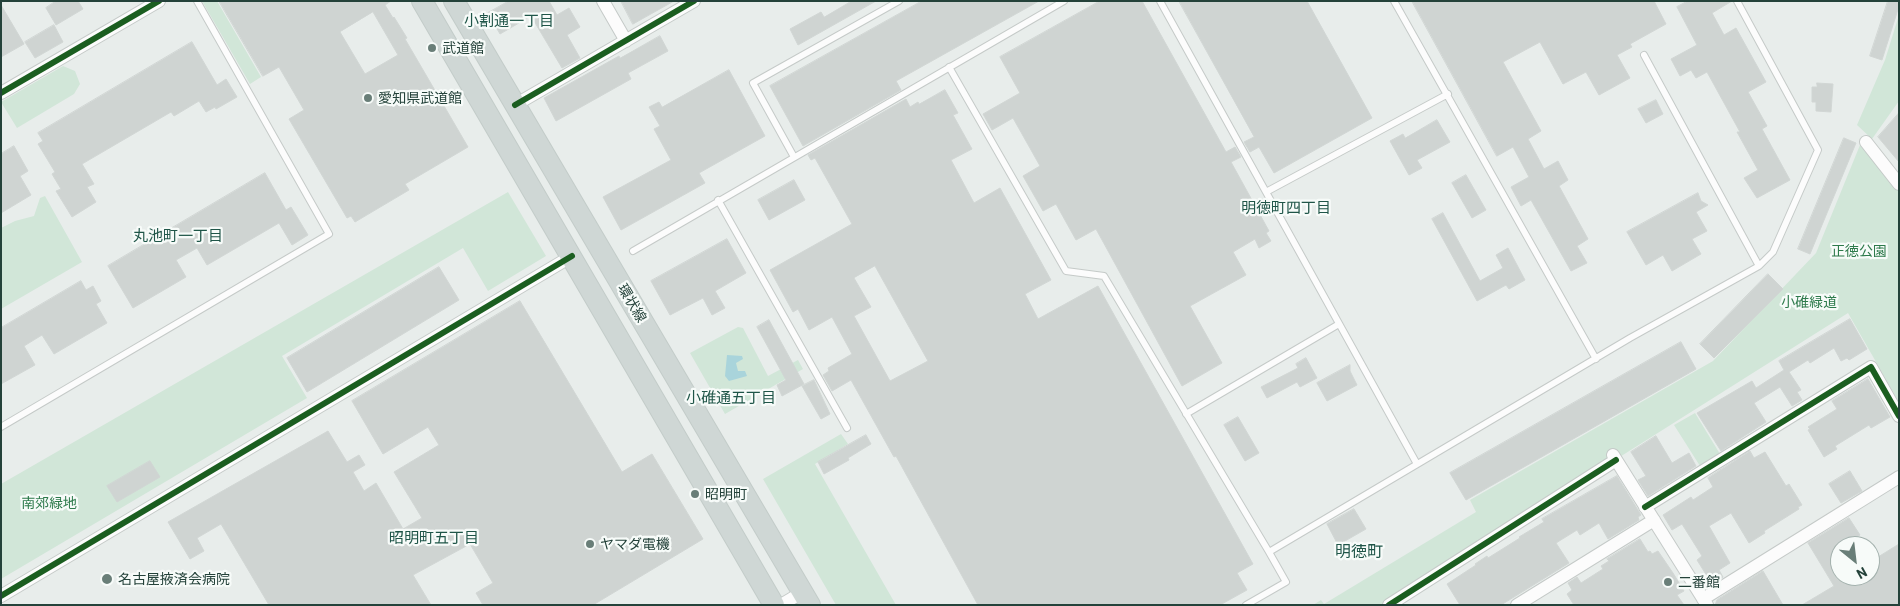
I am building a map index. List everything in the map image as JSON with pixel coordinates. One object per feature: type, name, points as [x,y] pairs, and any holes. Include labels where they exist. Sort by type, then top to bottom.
[{"type":"main road","name":"環状線","points":[[422,1],[774,605]]},
{"type":"main road","name":"環状線","points":[[454,1],[807,598]]},
{"type":"street","points":[[1,93],[158,1]]},
{"type":"street","points":[[603,1],[626,41]]},
{"type":"street","points":[[515,105],[694,1]]},
{"type":"street","points":[[1866,142],[1899,184]]},
{"type":"street","points":[[1,596],[572,256]]},
{"type":"street","points":[[1645,507],[1870,367],[1899,416]]},
{"type":"street","points":[[1389,605],[1614,458],[1705,602],[1899,477]]},
{"type":"street","points":[[1517,605],[1654,520]]},
{"type":"street","points":[[781,605],[807,598]]},
{"type":"lane","points":[[1,427],[329,234],[197,1]]},
{"type":"lane","points":[[794,157],[753,83],[898,1]]},
{"type":"lane","points":[[633,251],[1064,1]]},
{"type":"lane","points":[[1160,1],[1417,464]]},
{"type":"lane","points":[[1394,1],[1596,359]]},
{"type":"lane","points":[[1269,552],[1596,359],[1759,266],[1773,252],[1818,150],[1737,1]]},
{"type":"lane","points":[[1644,56],[1759,266]]},
{"type":"lane","points":[[949,67],[1066,271],[1104,276],[1286,582],[1246,605]]},
{"type":"lane","points":[[1266,192],[1448,94]]},
{"type":"lane","points":[[718,200],[847,428]]},
{"type":"lane","points":[[1186,414],[1339,324]]},
{"type":"green space","points":[[202,1],[217,1],[261,77],[250,84]]},
{"type":"green space","points":[[1899,15],[1899,101],[1872,139],[1857,125],[1885,60]]},
{"type":"green space","points":[[63,66],[75,71],[80,84],[74,94],[17,128],[1,102]]},
{"type":"green space","name":"小碓緑道","points":[[1860,145],[1899,192],[1899,402],[1848,313],[1385,605],[1313,605],[1321,600],[1324,604],[1476,512],[1470,500],[1713,361],[1816,253]]},
{"type":"green space","name":"南郊緑地","points":[[508,192],[546,256],[488,291],[463,248],[282,356],[307,398],[1,579],[1,484]]},
{"type":"green space","points":[[45,196],[82,262],[1,309],[1,228],[15,221],[34,216],[40,198]]},
{"type":"green space","points":[[738,327],[743,328],[768,376],[798,360],[803,369],[725,414],[690,353]]},
{"type":"green space","points":[[1695,413],[1720,454],[1700,466],[1674,425]]},
{"type":"green space","points":[[841,434],[848,444],[815,464],[896,605],[836,605],[763,479]]},
{"type":"water","points":[[727,355],[742,356],[743,359],[736,363],[738,371],[745,371],[747,376],[729,381],[725,376]]},
{"type":"building","points":[[56,1],[78,1],[83,9],[56,25],[46,8]]},
{"type":"building","name":"愛知県武道館","points":[[219,1],[391,1],[385,5],[407,38],[405,39],[468,147],[405,184],[409,190],[355,222],[351,216],[347,218],[289,119],[304,110],[279,67],[263,76]],"holes":[[[373,12],[398,55],[365,74],[340,32]]]},
{"type":"building","points":[[509,1],[549,1],[557,15],[569,8],[580,27],[567,35],[580,58],[562,68],[531,16],[500,34],[488,13]]},
{"type":"building","points":[[621,1],[674,1],[633,24]]},
{"type":"building","points":[[852,1],[876,1],[798,45],[790,29],[821,12],[824,17]]},
{"type":"building","points":[[922,1],[1039,1],[896,81],[901,90],[803,146],[770,86]]},
{"type":"building","points":[[1100,1],[1142,1],[1226,152],[1235,147],[1241,157],[1231,162],[1269,231],[1266,233],[1271,241],[1259,248],[1255,239],[1233,252],[1246,275],[1190,306],[1222,363],[1182,386],[1096,229],[1076,240],[1056,204],[1043,211],[1023,176],[1040,166],[1013,118],[992,130],[983,114],[1020,93],[1000,57]]},
{"type":"building","points":[[1179,1],[1307,1],[1372,118],[1274,173],[1259,147],[1250,152],[1244,142],[1254,137]]},
{"type":"building","points":[[1412,1],[1654,1],[1666,24],[1630,44],[1632,47],[1617,55],[1630,78],[1599,95],[1586,72],[1563,84],[1540,42],[1503,62],[1541,131],[1528,139],[1544,169],[1558,161],[1568,180],[1559,186],[1588,239],[1577,246],[1587,263],[1571,271],[1531,200],[1521,206],[1511,187],[1529,177],[1513,147],[1497,156]]},
{"type":"building","points":[[1688,1],[1732,1],[1712,13],[1724,35],[1736,28],[1766,82],[1748,92],[1767,126],[1762,129],[1790,180],[1757,198],[1744,178],[1758,170],[1737,132],[1740,132],[1707,72],[1696,78],[1691,70],[1680,76],[1671,59],[1697,45],[1677,7]]},
{"type":"building","points":[[1888,1],[1899,1],[1899,6],[1882,60],[1870,56]]},
{"type":"building","points":[[1,5],[24,44],[1,57]]},
{"type":"building","points":[[54,25],[63,42],[35,58],[25,42]]},
{"type":"building","points":[[660,36],[668,51],[628,73],[631,79],[556,121],[544,98],[619,56],[620,58]]},
{"type":"building","points":[[192,42],[217,85],[226,79],[237,97],[216,109],[215,107],[206,112],[199,101],[174,116],[171,112],[82,164],[94,184],[87,187],[96,202],[72,217],[56,191],[61,189],[52,174],[55,172],[38,144],[43,141],[38,133]]},
{"type":"building","points":[[729,70],[765,136],[699,173],[705,183],[621,230],[603,197],[671,160],[654,129],[660,126],[649,107],[659,102],[662,107]]},
{"type":"building","points":[[1817,83],[1833,84],[1831,112],[1816,111],[1816,102],[1812,102],[1812,87],[1817,87]]},
{"type":"building","points":[[945,90],[958,113],[953,115],[972,149],[951,160],[974,203],[1000,188],[1051,280],[1025,294],[1038,319],[1098,286],[1253,564],[1237,573],[1247,590],[1220,605],[978,605],[896,456],[894,457],[851,380],[832,391],[823,375],[829,371],[828,368],[852,354],[832,317],[809,330],[798,309],[793,312],[770,270],[852,224],[815,158],[811,160],[808,155],[906,99],[910,107],[918,102],[919,104]],"holes":[[[875,266],[928,361],[890,381],[854,316],[871,307],[854,278]]]},
{"type":"building","points":[[1656,100],[1663,114],[1646,123],[1638,109]]},
{"type":"building","points":[[1899,113],[1899,162],[1878,137]]},
{"type":"building","points":[[1437,120],[1450,142],[1417,160],[1422,168],[1409,175],[1390,141],[1403,134],[1405,138]]},
{"type":"building","points":[[1844,138],[1856,143],[1810,254],[1798,249]]},
{"type":"building","points":[[14,146],[28,171],[20,176],[31,195],[1,213],[1,154]]},
{"type":"building","points":[[265,173],[286,210],[291,207],[308,235],[292,245],[279,223],[207,265],[197,248],[176,260],[186,277],[133,308],[108,266]]},
{"type":"building","points":[[1466,175],[1486,210],[1472,218],[1452,183]]},
{"type":"building","points":[[794,180],[805,200],[769,220],[758,200]]},
{"type":"building","points":[[1698,193],[1701,201],[1708,205],[1696,212],[1707,231],[1692,239],[1701,254],[1672,271],[1663,255],[1646,265],[1627,232]]},
{"type":"building","points":[[1443,213],[1480,281],[1503,268],[1496,255],[1508,248],[1525,280],[1509,289],[1506,285],[1477,301],[1432,219]]},
{"type":"building","points":[[727,239],[746,273],[715,291],[725,308],[712,315],[703,298],[670,315],[651,281]]},
{"type":"building","points":[[439,267],[459,300],[307,392],[287,358]]},
{"type":"building","points":[[1768,274],[1783,289],[1714,358],[1700,344]]},
{"type":"building","points":[[81,281],[86,290],[93,286],[101,301],[96,304],[107,323],[54,354],[42,335],[24,346],[35,365],[1,384],[1,328]]},
{"type":"building","points":[[520,301],[622,472],[652,454],[703,539],[593,605],[483,605],[476,593],[493,583],[470,544],[413,575],[431,605],[269,605],[221,524],[197,538],[204,551],[190,559],[168,522],[328,431],[347,462],[359,455],[365,465],[353,472],[364,491],[376,483],[403,529],[422,518],[394,472],[439,445],[428,427],[383,454],[352,401]]},
{"type":"building","points":[[1850,319],[1867,349],[1849,360],[1847,358],[1841,361],[1834,348],[1810,363],[1808,360],[1789,372],[1801,390],[1797,392],[1802,400],[1792,406],[1780,387],[1754,403],[1766,422],[1721,451],[1697,413],[1752,381],[1756,388],[1784,370],[1779,361]]},
{"type":"building","points":[[769,320],[804,384],[782,396],[777,385],[786,380],[757,327]]},
{"type":"building","points":[[1681,342],[1696,369],[1466,500],[1450,473]]},
{"type":"building","points":[[1306,358],[1317,378],[1300,387],[1297,382],[1267,398],[1261,387],[1298,368],[1296,364]]},
{"type":"building","points":[[1350,365],[1350,371],[1357,385],[1327,401],[1317,383]]},
{"type":"building","points":[[1868,379],[1890,417],[1871,428],[1869,425],[1835,446],[1837,449],[1824,457],[1808,427],[1837,409],[1832,401]]},
{"type":"building","points":[[814,380],[830,414],[821,419],[802,386]]},
{"type":"building","points":[[1238,417],[1259,453],[1245,461],[1224,425]]},
{"type":"building","points":[[866,435],[871,444],[848,458],[849,460],[824,474],[818,462]]},
{"type":"building","points":[[1656,436],[1672,463],[1689,453],[1696,466],[1648,496],[1638,480],[1646,476],[1631,452]]},
{"type":"building","points":[[1750,451],[1754,458],[1765,452],[1786,486],[1789,484],[1802,505],[1798,507],[1799,509],[1749,543],[1731,513],[1709,526],[1730,563],[1719,570],[1723,577],[1712,584],[1697,560],[1702,556],[1682,524],[1672,530],[1663,515],[1691,497],[1693,500],[1713,487],[1708,478]]},
{"type":"building","points":[[150,461],[160,477],[117,502],[107,486]]},
{"type":"building","points":[[1850,471],[1862,491],[1841,503],[1829,484]]},
{"type":"building","points":[[1617,476],[1641,515],[1638,517],[1639,520],[1608,539],[1599,523],[1580,535],[1577,530],[1556,543],[1569,563],[1501,605],[1460,605],[1447,584],[1487,556],[1488,558],[1544,522],[1542,519]]},
{"type":"building","points":[[1354,509],[1366,529],[1338,545],[1327,524]]},
{"type":"building","points":[[1849,518],[1860,535],[1830,536],[1830,579],[1808,543]]},
{"type":"building","points":[[1640,539],[1648,552],[1650,551],[1652,554],[1658,551],[1673,573],[1684,591],[1677,595],[1684,605],[1574,605],[1567,594],[1572,590],[1568,583],[1577,577],[1581,583],[1603,569],[1601,566],[1609,561],[1607,559]]},
{"type":"building","points":[[1899,544],[1899,605],[1802,605],[1834,586],[1880,586],[1880,556]]},
{"type":"building","points":[[1763,571],[1783,605],[1715,605],[1717,600]]},
{"type":"cycle path","points":[[1,93],[159,1]]},
{"type":"cycle path","points":[[515,105],[694,1]]},
{"type":"cycle path","points":[[1,596],[572,256]]},
{"type":"cycle path","points":[[1645,507],[1871,367],[1899,416]]},
{"type":"cycle path","points":[[1389,605],[1616,460]]},
{"type":"place","name":"武道館","points":[[432,48]]},
{"type":"place","name":"愛知県武道館","points":[[368,98]]},
{"type":"place","name":"昭明町","points":[[695,494]]},
{"type":"place","name":"ヤマダ電機","points":[[590,544]]},
{"type":"place","name":"名古屋掖済会病院","points":[[107,579]]},
{"type":"place","name":"二番館","points":[[1668,582]]},
{"type":"district","name":"小割通一丁目","points":[[509,21]]},
{"type":"district","name":"明徳町四丁目","points":[[1286,208]]},
{"type":"district","name":"丸池町一丁目","points":[[178,236]]},
{"type":"district","name":"小碓通五丁目","points":[[731,398]]},
{"type":"district","name":"昭明町五丁目","points":[[434,538]]},
{"type":"district","name":"明徳町","points":[[1359,552]]},
{"type":"park label","name":"正徳公園","points":[[1859,251]]}]
